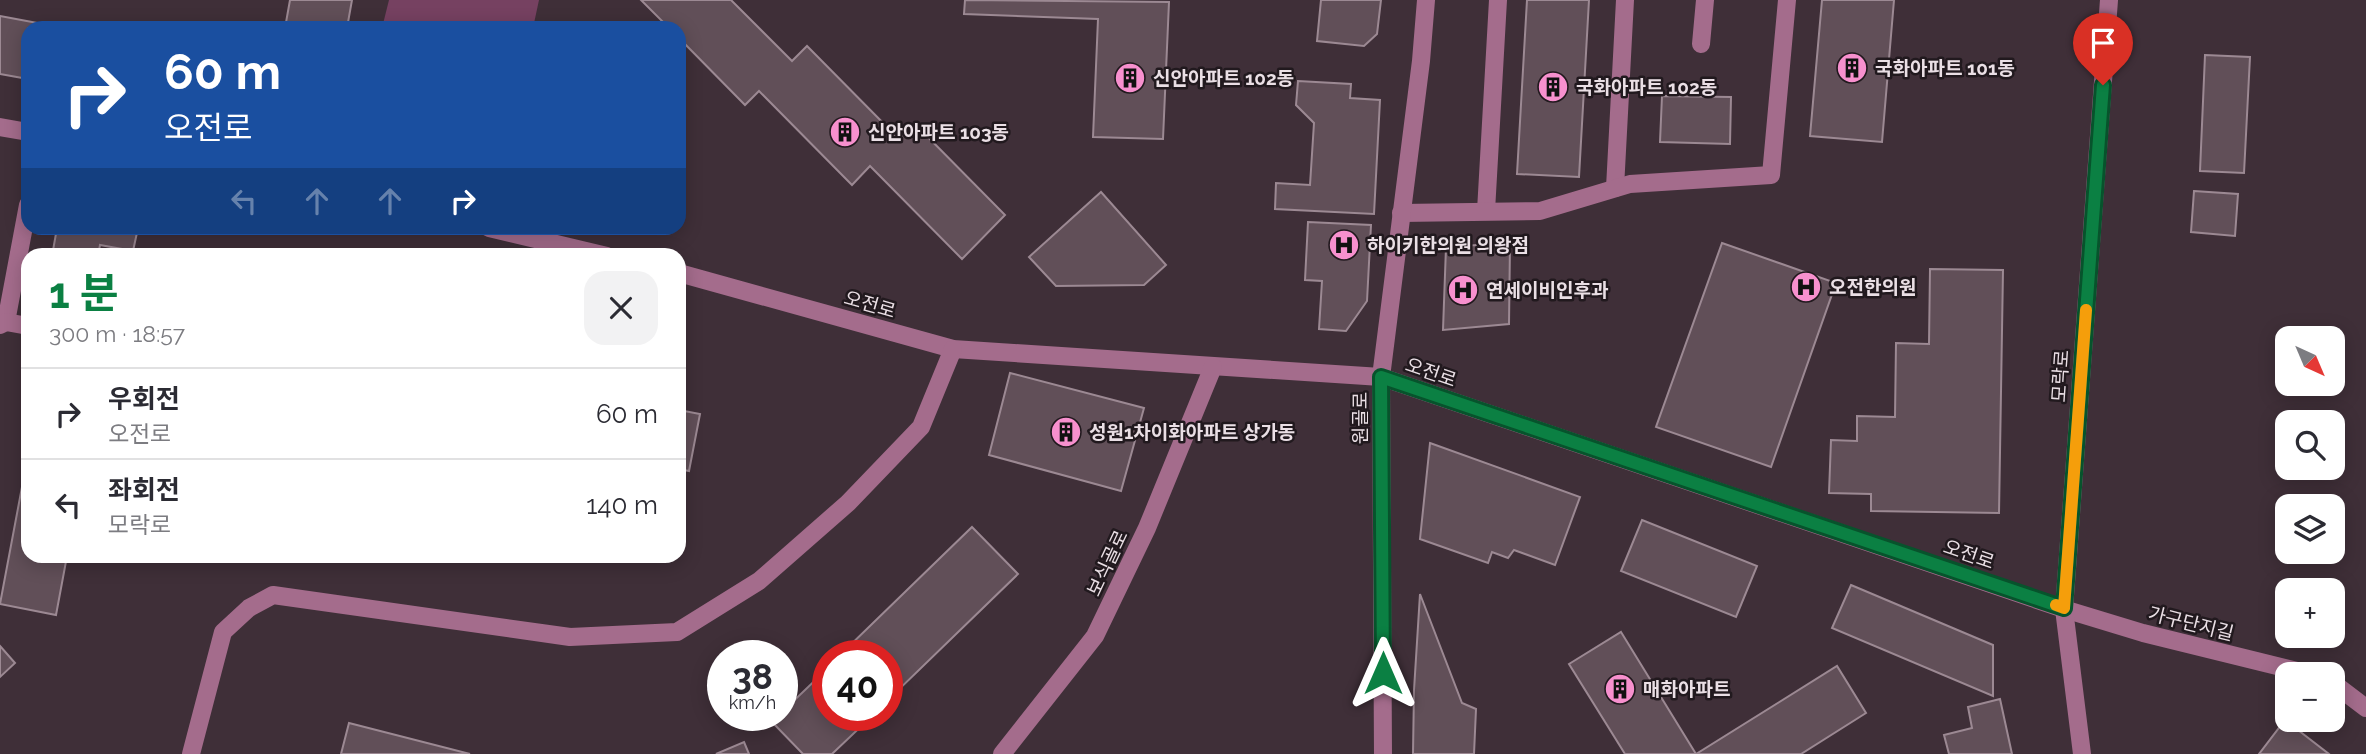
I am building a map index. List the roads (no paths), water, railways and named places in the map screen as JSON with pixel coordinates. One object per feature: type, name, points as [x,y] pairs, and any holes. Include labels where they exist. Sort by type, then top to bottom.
[{"type":"street","name":"원골로","points":[[1383,754],[1381,377],[1421,61],[1426,0]]},
{"type":"street","points":[[1486,211],[1498,0]]},
{"type":"street","points":[[1615,188],[1625,0]]},
{"type":"street","points":[[1701,44],[1705,0]]},
{"type":"street","points":[[1401,213],[1540,211],[1630,184],[1771,175],[1787,0]]},
{"type":"street","name":"모락로","points":[[2082,754],[2064,608],[2109,0]]},
{"type":"street","points":[[0,127],[21,131]]},
{"type":"street","points":[[21,325],[3,324],[22,235]]},
{"type":"street","points":[[518,235],[573,248]]},
{"type":"street","name":"오전로","points":[[686,275],[953,349],[1381,377],[2064,608]]},
{"type":"street","points":[[191,754],[223,632],[249,608],[273,595],[570,637],[677,632],[760,581],[848,503],[921,427],[953,349]]},
{"type":"street","name":"보식골로","points":[[1002,754],[1095,636],[1147,528],[1213,367]]},
{"type":"street","name":"가구단지길","points":[[2064,608],[2143,633],[2275,666]]},
{"type":"street","points":[[2345,692],[2366,708]]},
{"type":"place","name":"국화아파트 101동","points":[[1852,68]]},
{"type":"place","name":"신안아파트 102동","points":[[1130,78]]},
{"type":"place","name":"국화아파트 102동","points":[[1553,87]]},
{"type":"place","name":"신안아파트 103동","points":[[845,132]]},
{"type":"place","name":"하이키한의원 의왕점","points":[[1344,245]]},
{"type":"place","name":"오전한의원","points":[[1806,287]]},
{"type":"place","name":"연세이비인후과","points":[[1463,290]]},
{"type":"place","name":"성원1차이화아파트 상가동","points":[[1066,432]]},
{"type":"place","name":"매화아파트","points":[[1620,689]]}]
